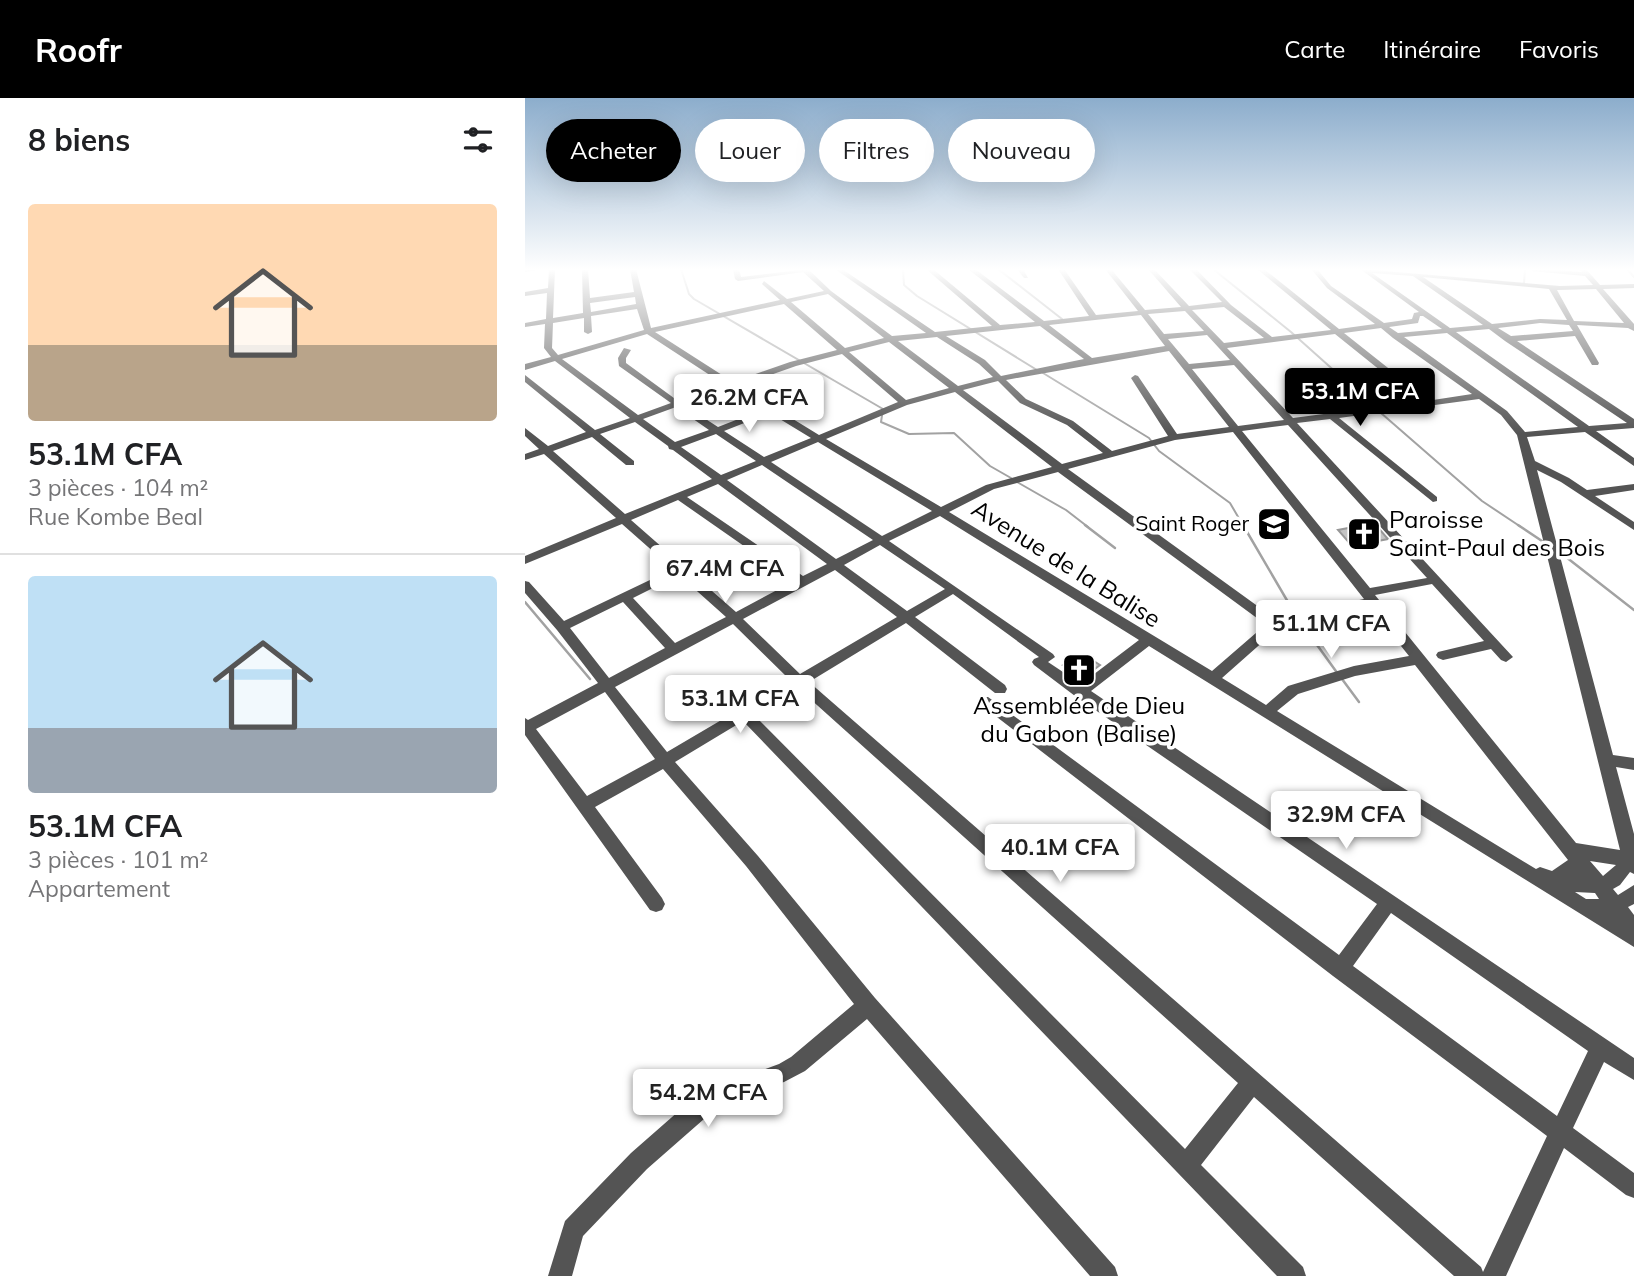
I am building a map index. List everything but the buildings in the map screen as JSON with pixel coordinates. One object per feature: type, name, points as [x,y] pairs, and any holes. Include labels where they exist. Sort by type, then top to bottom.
[{"type":"street","points":[[550,324],[548,348],[556,358],[672,447],[906,615],[1000,689]]},
{"type":"street","points":[[588,324],[588,332]]},
{"type":"street","points":[[646,324],[648,331]]},
{"type":"street","points":[[525,367],[680,324]]},
{"type":"street","points":[[810,324],[904,404]]},
{"type":"street","points":[[870,324],[1060,468],[1272,623],[1435,580]]},
{"type":"street","points":[[920,324],[972,355],[1023,401],[1070,423],[1110,454]]},
{"type":"street","points":[[994,324],[999,328]]},
{"type":"street","points":[[525,457],[807,359],[890,339],[1041,324],[1090,360]]},
{"type":"street","points":[[1151,324],[1634,929]]},
{"type":"street","points":[[1201,324],[1506,657]]},
{"type":"street","points":[[1251,324],[1270,339]]},
{"type":"street","points":[[1330,324],[1403,385],[1432,403]]},
{"type":"street","points":[[1222,346],[1387,324]]},
{"type":"street","points":[[1440,324],[1634,464]]},
{"type":"street","points":[[1396,336],[1510,324]]},
{"type":"street","points":[[1573,324],[1595,363]]},
{"type":"street","points":[[1597,324],[1632,328]]},
{"type":"street","points":[[1380,325],[1504,413],[1522,435],[1553,545],[1630,856],[1618,877],[1601,885],[1553,879],[1516,867]]},
{"type":"street","points":[[1488,325],[1634,424]]},
{"type":"street","name":"Avenue de la Balise","points":[[648,331],[771,410],[940,511],[1516,867]]},
{"type":"street","points":[[1161,337],[1209,333]]},
{"type":"street","points":[[1508,339],[1578,334]]},
{"type":"street","points":[[525,560],[904,404],[955,388],[1036,370],[1171,348]]},
{"type":"street","points":[[627,350],[622,358],[622,365],[636,377],[953,589],[1080,692],[1634,1070]]},
{"type":"street","points":[[1186,367],[1234,362]]},
{"type":"street","points":[[525,378],[630,463]]},
{"type":"street","points":[[1135,378],[1174,438]]},
{"type":"street","points":[[656,904],[526,726],[880,541],[940,511],[1015,480],[1174,438],[1480,396]]},
{"type":"street","points":[[672,447],[771,410]]},
{"type":"street","points":[[1333,417],[1433,499]]},
{"type":"street","points":[[1522,435],[1634,424]]},
{"type":"street","points":[[525,431],[735,618],[798,680],[1472,1276]]},
{"type":"street","points":[[1530,463],[1549,471],[1631,523]]},
{"type":"street","points":[[1584,494],[1634,487]]},
{"type":"street","points":[[679,496],[803,582]]},
{"type":"street","points":[[562,627],[680,570]]},
{"type":"street","points":[[525,585],[562,627],[665,761],[752,861],[868,1005],[1106,1276]]},
{"type":"street","points":[[583,806],[665,761],[742,711],[953,589]]},
{"type":"street","points":[[625,597],[674,650]]},
{"type":"street","points":[[1212,679],[1269,629],[1272,623]]},
{"type":"street","points":[[1080,692],[1148,640]]},
{"type":"street","points":[[1443,655],[1492,644]]},
{"type":"street","points":[[1266,712],[1293,690],[1354,671],[1420,659]]},
{"type":"street","points":[[983,701],[1634,1187]]},
{"type":"street","points":[[742,711],[1294,1276]]},
{"type":"street","points":[[1607,760],[1634,764]]},
{"type":"street","points":[[1576,854],[1616,858],[1630,856]]},
{"type":"street","points":[[1553,879],[1573,868],[1576,854]]},
{"type":"street","points":[[1516,867],[1634,938]]},
{"type":"street","points":[[1585,907],[1608,907],[1634,893]]},
{"type":"street","points":[[1340,970],[1388,903]]},
{"type":"street","points":[[559,1276],[573,1229],[639,1161],[718,1096],[784,1072],[798,1064],[868,1005]]},
{"type":"street","points":[[1493,1276],[1600,1048]]},
{"type":"street","points":[[1186,1166],[1252,1081]]},
{"type":"waterway","points":[[737,324],[883,409],[881,422],[909,434],[954,433],[990,466],[1011,478]]},
{"type":"waterway","points":[[962,324],[1037,370]]},
{"type":"waterway","points":[[1281,324],[1376,408]]},
{"type":"waterway","points":[[1043,373],[1149,438],[1159,451],[1230,503],[1244,527]]},
{"type":"waterway","points":[[1381,413],[1482,501],[1545,543]]},
{"type":"waterway","points":[[1017,482],[1066,510],[1088,527]]},
{"type":"waterway","points":[[1085,525],[1115,548]]},
{"type":"waterway","points":[[1243,525],[1295,614]]},
{"type":"waterway","points":[[1557,550],[1634,610]]},
{"type":"waterway","points":[[525,602],[590,679]]},
{"type":"waterway","points":[[1299,620],[1338,674]]},
{"type":"waterway","points":[[1342,679],[1359,702]]},
{"type":"place","name":"Saint Roger","points":[[1274,524]]},
{"type":"place","name":"Paroisse Saint-Paul des Bois","points":[[1364,534]]},
{"type":"place","name":"Assemblée de Dieu du Gabon (Balise)","points":[[1079,670]]}]
